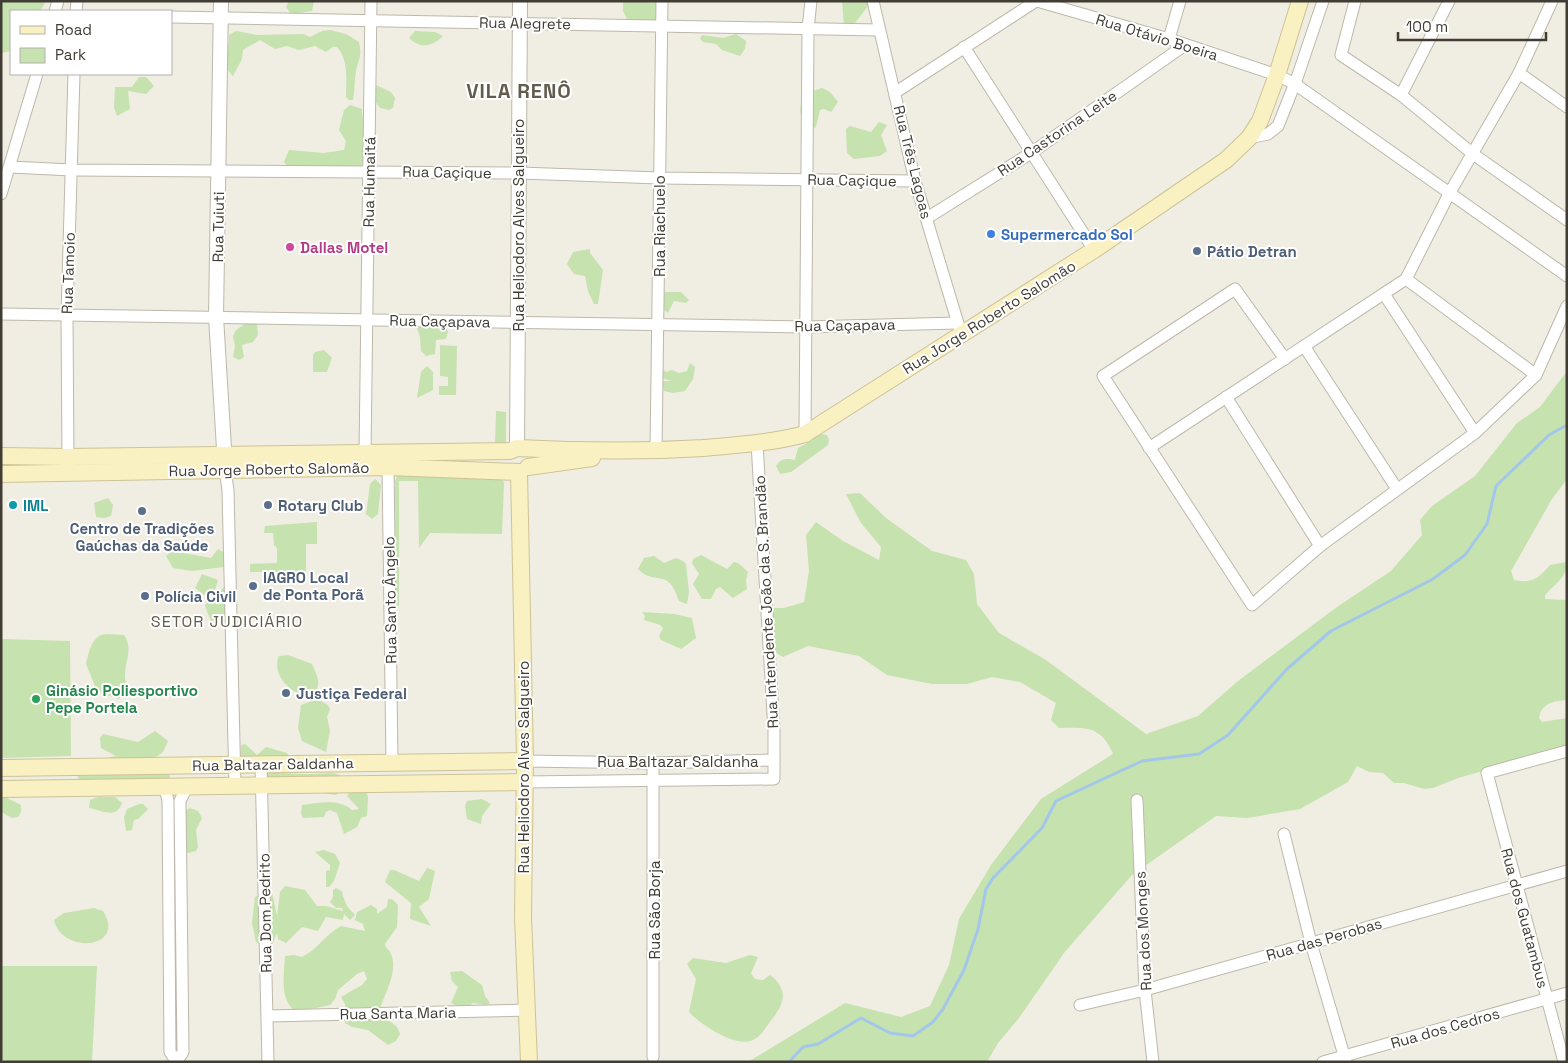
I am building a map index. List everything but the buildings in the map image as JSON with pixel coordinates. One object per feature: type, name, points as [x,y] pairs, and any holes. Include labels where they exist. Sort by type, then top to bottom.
[{"type":"main road","name":"Rua Jorge Roberto Salomão","points":[[1,474],[68,465],[223,453],[517,450],[656,451],[784,440],[805,434],[821,425],[959,328],[1094,250],[1226,160],[1249,138],[1264,112],[1300,1]]},
{"type":"main road","points":[[517,450],[506,459],[507,464],[520,470]]},
{"type":"main road","name":"Rua Jorge Roberto Salomão","points":[[1,456],[68,465],[225,470],[388,467],[520,470],[569,463],[621,452]]},
{"type":"main road","name":"Rua Heliodoro Alves Salgueiro","points":[[520,470],[525,761],[523,918],[529,1062]]},
{"type":"main road","name":"Rua Baltazar Saldanha","points":[[1,768],[525,761]]},
{"type":"main road","points":[[8,789],[18,767]]},
{"type":"main road","name":"Rua Baltazar Saldanha","points":[[8,789],[524,782]]},
{"type":"street","name":"Rua Tuiuti","points":[[221,1],[216,317],[225,470]]},
{"type":"street","name":"Rua Humaitá","points":[[365,453],[371,1]]},
{"type":"street","name":"Rua Heliodoro Alves Salgueiro","points":[[517,450],[520,1]]},
{"type":"street","name":"Rua Riachuelo","points":[[656,451],[662,1]]},
{"type":"street","points":[[805,434],[808,28],[811,1]]},
{"type":"street","name":"Rua Três Lagoas","points":[[873,1],[878,30],[896,92],[915,181],[959,328]]},
{"type":"street","points":[[896,92],[1036,1]]},
{"type":"street","name":"Rua Otávio Boeira","points":[[1036,1],[1054,4],[1170,39],[1277,75],[1295,84],[1448,194],[1567,276]]},
{"type":"street","points":[[1170,39],[1180,1]]},
{"type":"street","points":[[1249,138],[1268,134],[1278,126],[1295,84],[1323,1]]},
{"type":"street","points":[[1355,1],[1341,55],[1401,95],[1473,154],[1567,220]]},
{"type":"street","points":[[1401,95],[1449,1]]},
{"type":"street","points":[[1149,448],[1406,279],[1448,194],[1519,73],[1552,1]]},
{"type":"street","name":"Rua Alegrete","points":[[172,17],[878,30]]},
{"type":"street","name":"Rua Castorina Leite","points":[[927,218],[1031,153],[1185,45]]},
{"type":"street","points":[[964,47],[1094,250]]},
{"type":"street","points":[[1519,73],[1567,108]]},
{"type":"street","points":[[1,194],[37,75]]},
{"type":"street","name":"Rua Tamoio","points":[[68,465],[67,315],[74,75]]},
{"type":"street","name":"Rua Caçique","points":[[10,167],[72,170],[368,171],[520,173],[659,178],[915,181]]},
{"type":"street","points":[[1406,279],[1536,375]]},
{"type":"street","points":[[1285,359],[1235,289],[1103,376],[1252,605],[1320,546],[1475,433],[1536,375],[1567,306]]},
{"type":"street","points":[[1384,294],[1475,433]]},
{"type":"street","name":"Rua Caçapava","points":[[1,314],[959,328]]},
{"type":"street","points":[[1304,346],[1397,489]]},
{"type":"street","points":[[1226,397],[1320,546]]},
{"type":"street","name":"Rua Intendente João da S. Brandão","points":[[757,443],[774,760]]},
{"type":"street","name":"Rua Santo Ângelo","points":[[388,467],[392,763]]},
{"type":"street","points":[[225,470],[228,490],[235,786]]},
{"type":"street","name":"Rua dos Guatambus","points":[[1564,1062],[1487,773],[1567,751]]},
{"type":"street","name":"Rua Baltazar Saldanha","points":[[524,782],[774,779],[774,760],[653,763],[525,761]]},
{"type":"street","name":"Rua São Borja","points":[[653,763],[653,1057]]},
{"type":"street","name":"Rua Dom Pedrito","points":[[261,764],[268,1062]]},
{"type":"street","points":[[165,788],[168,800],[175,936],[183,1052],[179,1058],[174,1058],[170,1052],[175,936],[180,801],[187,787]]},
{"type":"street","name":"Rua dos Monges","points":[[1137,800],[1145,990],[1153,1062]]},
{"type":"street","points":[[1284,834],[1311,943],[1345,1059]]},
{"type":"street","name":"Rua das Perobas","points":[[1080,1005],[1145,990],[1567,872]]},
{"type":"street","name":"Rua dos Cedros","points":[[1323,1062],[1345,1059],[1567,993]]},
{"type":"street","name":"Rua Santa Maria","points":[[268,1016],[528,1010]]},
{"type":"green space","points":[[1,1],[46,1],[41,10],[10,10],[10,51],[1,53]]},
{"type":"green space","points":[[289,1],[314,1],[312,11],[291,14],[286,7]]},
{"type":"green space","points":[[623,1],[660,1],[662,9],[654,25],[629,23],[623,11]]},
{"type":"green space","points":[[842,1],[868,1],[868,6],[852,27],[844,27]]},
{"type":"green space","points":[[330,30],[346,34],[359,42],[360,54],[355,75],[353,100],[349,100],[346,97],[345,64],[337,47],[333,47],[326,52],[315,46],[299,50],[287,46],[275,49],[260,40],[243,50],[242,59],[233,76],[224,66],[228,59],[225,51],[229,43],[229,35],[236,31],[257,35],[303,34],[310,37],[322,31]]},
{"type":"green space","points":[[415,31],[435,32],[443,36],[435,43],[422,45],[413,42],[409,38]]},
{"type":"green space","points":[[736,34],[746,41],[745,49],[740,56],[722,50],[716,44],[703,42],[700,39],[702,35],[723,38]]},
{"type":"green space","points":[[139,77],[146,77],[154,86],[146,94],[128,91],[130,109],[117,116],[114,107],[115,87],[132,87]]},
{"type":"green space","points":[[376,85],[391,92],[395,98],[393,108],[389,110],[380,108],[371,96]]},
{"type":"green space","points":[[822,88],[830,92],[838,102],[831,112],[824,109],[820,110],[816,127],[812,129],[801,116],[800,108],[806,93]]},
{"type":"green space","points":[[350,105],[362,109],[367,134],[367,144],[361,167],[354,166],[325,171],[289,168],[284,162],[289,150],[324,153],[344,150],[346,141],[339,130],[344,110]]},
{"type":"green space","points":[[879,122],[887,125],[881,135],[887,151],[880,156],[854,159],[847,153],[846,129],[850,126],[871,132]]},
{"type":"green space","points":[[590,249],[590,253],[603,270],[598,304],[594,304],[588,291],[585,276],[574,274],[567,264],[573,252]]},
{"type":"green space","points":[[665,292],[681,292],[689,300],[686,303],[674,301],[668,313],[661,308],[659,299]]},
{"type":"green space","points":[[250,320],[257,322],[258,335],[253,342],[242,345],[244,357],[239,360],[233,357],[235,346],[233,336],[236,330]]},
{"type":"green space","points":[[420,325],[445,326],[448,331],[446,339],[436,340],[435,354],[426,356],[421,351],[417,328]]},
{"type":"green space","points":[[440,345],[457,346],[456,395],[439,395],[439,386],[448,386],[448,377],[440,376]]},
{"type":"green space","points":[[324,350],[332,358],[327,372],[313,372],[313,355],[315,352]]},
{"type":"green space","points":[[690,363],[695,367],[693,379],[685,391],[673,393],[664,391],[662,381],[672,381],[660,378],[661,368],[666,372],[672,370],[679,373],[687,371]]},
{"type":"green space","points":[[427,366],[433,372],[433,390],[417,398],[421,372]]},
{"type":"green space","points":[[1567,371],[1567,479],[1552,499],[1511,571],[1514,580],[1526,581],[1539,577],[1550,565],[1567,562],[1565,573],[1548,592],[1545,599],[1567,600],[1567,700],[1557,701],[1545,706],[1539,718],[1542,722],[1567,718],[1567,747],[1458,778],[1433,788],[1424,789],[1404,783],[1394,783],[1383,773],[1369,772],[1357,766],[1348,782],[1300,809],[1247,818],[1216,816],[1132,875],[1064,953],[1019,1018],[998,1043],[987,1062],[748,1062],[845,1003],[901,1017],[930,1006],[949,965],[959,919],[991,865],[1041,799],[1113,754],[1104,738],[1092,730],[1085,728],[1059,728],[1051,720],[1056,703],[1020,682],[992,677],[967,684],[932,684],[887,675],[859,656],[808,646],[783,657],[770,649],[764,608],[784,608],[804,602],[809,571],[806,535],[816,522],[843,541],[879,560],[881,547],[861,523],[846,494],[860,493],[886,518],[932,551],[966,560],[974,574],[977,604],[999,633],[1046,660],[1146,734],[1198,716],[1238,681],[1337,607],[1391,571],[1422,535],[1420,520],[1432,506],[1475,476],[1517,423],[1540,407]]},
{"type":"green space","points":[[496,411],[506,412],[506,444],[495,444]]},
{"type":"green space","points":[[816,433],[827,435],[828,445],[791,472],[780,474],[776,466],[778,463],[784,459],[795,460],[798,448],[813,440]]},
{"type":"green space","points":[[397,475],[502,478],[504,483],[502,534],[430,533],[419,548],[418,481],[399,481],[399,606],[396,606],[395,481]]},
{"type":"green space","points":[[375,479],[381,485],[378,514],[372,519],[366,514],[370,484]]},
{"type":"green space","points":[[108,498],[113,505],[111,516],[104,518],[96,517],[94,503]]},
{"type":"green space","points":[[317,522],[317,544],[306,544],[306,571],[250,572],[250,564],[277,563],[277,548],[274,545],[273,533],[264,533],[265,526]]},
{"type":"green space","points":[[218,549],[225,553],[224,567],[192,571],[173,568],[166,556],[172,551],[211,558]]},
{"type":"green space","points":[[701,555],[727,569],[734,562],[738,563],[748,572],[746,580],[747,589],[733,598],[720,587],[716,589],[711,599],[702,599],[693,584],[699,574],[692,563],[693,559]]},
{"type":"green space","points":[[654,556],[664,563],[676,558],[686,564],[689,592],[687,604],[679,601],[675,590],[666,580],[650,577],[638,569],[644,558]]},
{"type":"green space","points":[[202,574],[218,580],[215,590],[204,595],[195,588]]},
{"type":"green space","points":[[226,585],[231,616],[221,625],[213,626],[205,606],[211,594],[220,591]]},
{"type":"green space","points":[[642,612],[674,614],[692,618],[696,638],[681,649],[661,640],[659,636],[663,628],[660,625],[644,620],[645,616]]},
{"type":"green space","points":[[101,635],[124,635],[128,645],[125,677],[129,694],[118,699],[97,691],[86,664],[94,641]]},
{"type":"green space","name":"Ginásio Poliesportivo Pepe Portela","points":[[1,639],[70,641],[71,756],[1,758]]},
{"type":"green space","points":[[288,655],[312,664],[318,683],[314,695],[307,695],[292,690],[281,678],[277,664],[279,656]]},
{"type":"green space","points":[[317,699],[328,705],[330,709],[327,717],[330,731],[326,752],[302,741],[298,728],[301,705]]},
{"type":"green space","points":[[155,731],[168,741],[163,752],[153,759],[169,770],[170,780],[86,783],[78,778],[76,766],[81,759],[101,759],[116,756],[101,748],[100,738],[103,734],[138,742]]},
{"type":"green space","points":[[245,744],[257,755],[266,747],[287,753],[291,760],[276,772],[298,774],[330,773],[338,775],[346,782],[336,795],[309,791],[300,793],[276,791],[263,774],[270,772],[241,761],[241,745]]},
{"type":"green space","points":[[359,790],[366,792],[368,797],[367,816],[361,818],[357,827],[344,834],[337,813],[330,810],[326,812],[324,817],[303,818],[301,814],[302,805],[321,803],[341,804],[352,810],[359,809],[347,796],[350,792]]},
{"type":"green space","points":[[1,795],[21,805],[21,812],[18,817],[12,818],[1,812]]},
{"type":"green space","points":[[98,797],[115,797],[122,803],[112,813],[89,808],[90,800]]},
{"type":"green space","points":[[482,799],[491,804],[482,816],[481,824],[467,819],[465,806],[467,801]]},
{"type":"green space","points":[[143,804],[148,809],[138,819],[134,820],[132,830],[126,831],[124,817],[127,809]]},
{"type":"green space","points":[[190,808],[198,811],[202,818],[196,830],[198,847],[196,851],[188,853],[185,851],[183,812]]},
{"type":"green space","points":[[324,850],[335,854],[340,863],[334,881],[329,887],[326,887],[326,871],[330,870],[330,865],[315,852]]},
{"type":"green space","points":[[427,868],[435,871],[429,899],[419,907],[431,926],[410,919],[411,903],[385,882],[390,870],[419,881]]},
{"type":"green space","points":[[285,886],[305,890],[317,906],[326,906],[343,911],[342,908],[336,908],[330,902],[333,897],[333,890],[336,888],[343,892],[342,894],[347,906],[355,915],[350,920],[344,914],[343,920],[326,917],[318,931],[302,927],[286,943],[278,939],[277,933],[272,945],[264,947],[256,942],[252,923],[255,897],[271,888],[277,916],[280,892]]},
{"type":"green space","points":[[388,899],[392,899],[398,905],[397,927],[385,944],[391,954],[393,968],[379,1012],[397,1027],[400,1034],[396,1041],[388,1045],[368,1030],[352,1027],[345,1023],[345,1004],[341,997],[362,985],[367,979],[364,971],[357,974],[338,990],[335,999],[330,1005],[296,1012],[287,1001],[284,979],[285,956],[294,955],[302,957],[341,926],[365,931],[363,924],[355,920],[357,912],[371,905],[377,909],[377,914],[387,907]]},
{"type":"green space","points":[[94,908],[103,911],[108,924],[107,933],[100,940],[90,943],[79,943],[68,939],[59,931],[54,920],[64,913]]},
{"type":"green space","points":[[750,955],[758,957],[751,973],[755,979],[763,980],[770,975],[781,987],[783,999],[778,1011],[760,1035],[756,1039],[746,1042],[719,1034],[689,1012],[696,979],[687,964],[693,958],[726,963]]},
{"type":"green space","points":[[1,966],[97,966],[92,1062],[1,1062]]},
{"type":"green space","points":[[462,971],[482,985],[485,996],[490,1003],[486,1005],[473,1003],[463,1009],[451,1003],[458,987],[452,981],[450,972]]},
{"type":"waterway","points":[[789,1062],[803,1047],[818,1044],[861,1018],[890,1033],[913,1036],[933,1022],[943,1009],[964,970],[978,929],[986,889],[993,878],[1042,828],[1056,801],[1142,761],[1199,754],[1228,735],[1287,669],[1331,631],[1433,579],[1465,555],[1487,524],[1496,486],[1549,435],[1567,425]]},
{"type":"place","name":"Supermercado Sol","points":[[991,234]]},
{"type":"place","name":"Dallas Motel","points":[[290,247]]},
{"type":"place","name":"Pátio Detran","points":[[1197,251]]},
{"type":"place","name":"IML","points":[[13,505]]},
{"type":"place","name":"Rotary Club","points":[[268,505]]},
{"type":"place","name":"Centro de Tradições Gaúchas da Saúde","points":[[142,511]]},
{"type":"place","name":"IAGRO Local de Ponta Porã","points":[[253,586]]},
{"type":"place","name":"Polícia Civil","points":[[145,596]]},
{"type":"place","name":"Justiça Federal","points":[[286,693]]},
{"type":"place","name":"Ginásio Poliesportivo Pepe Portela","points":[[36,699]]},
{"type":"district","name":"VILA RENÔ","points":[[519,91]]},
{"type":"district","name":"SETOR JUDICIÁRIO","points":[[227,621]]}]
